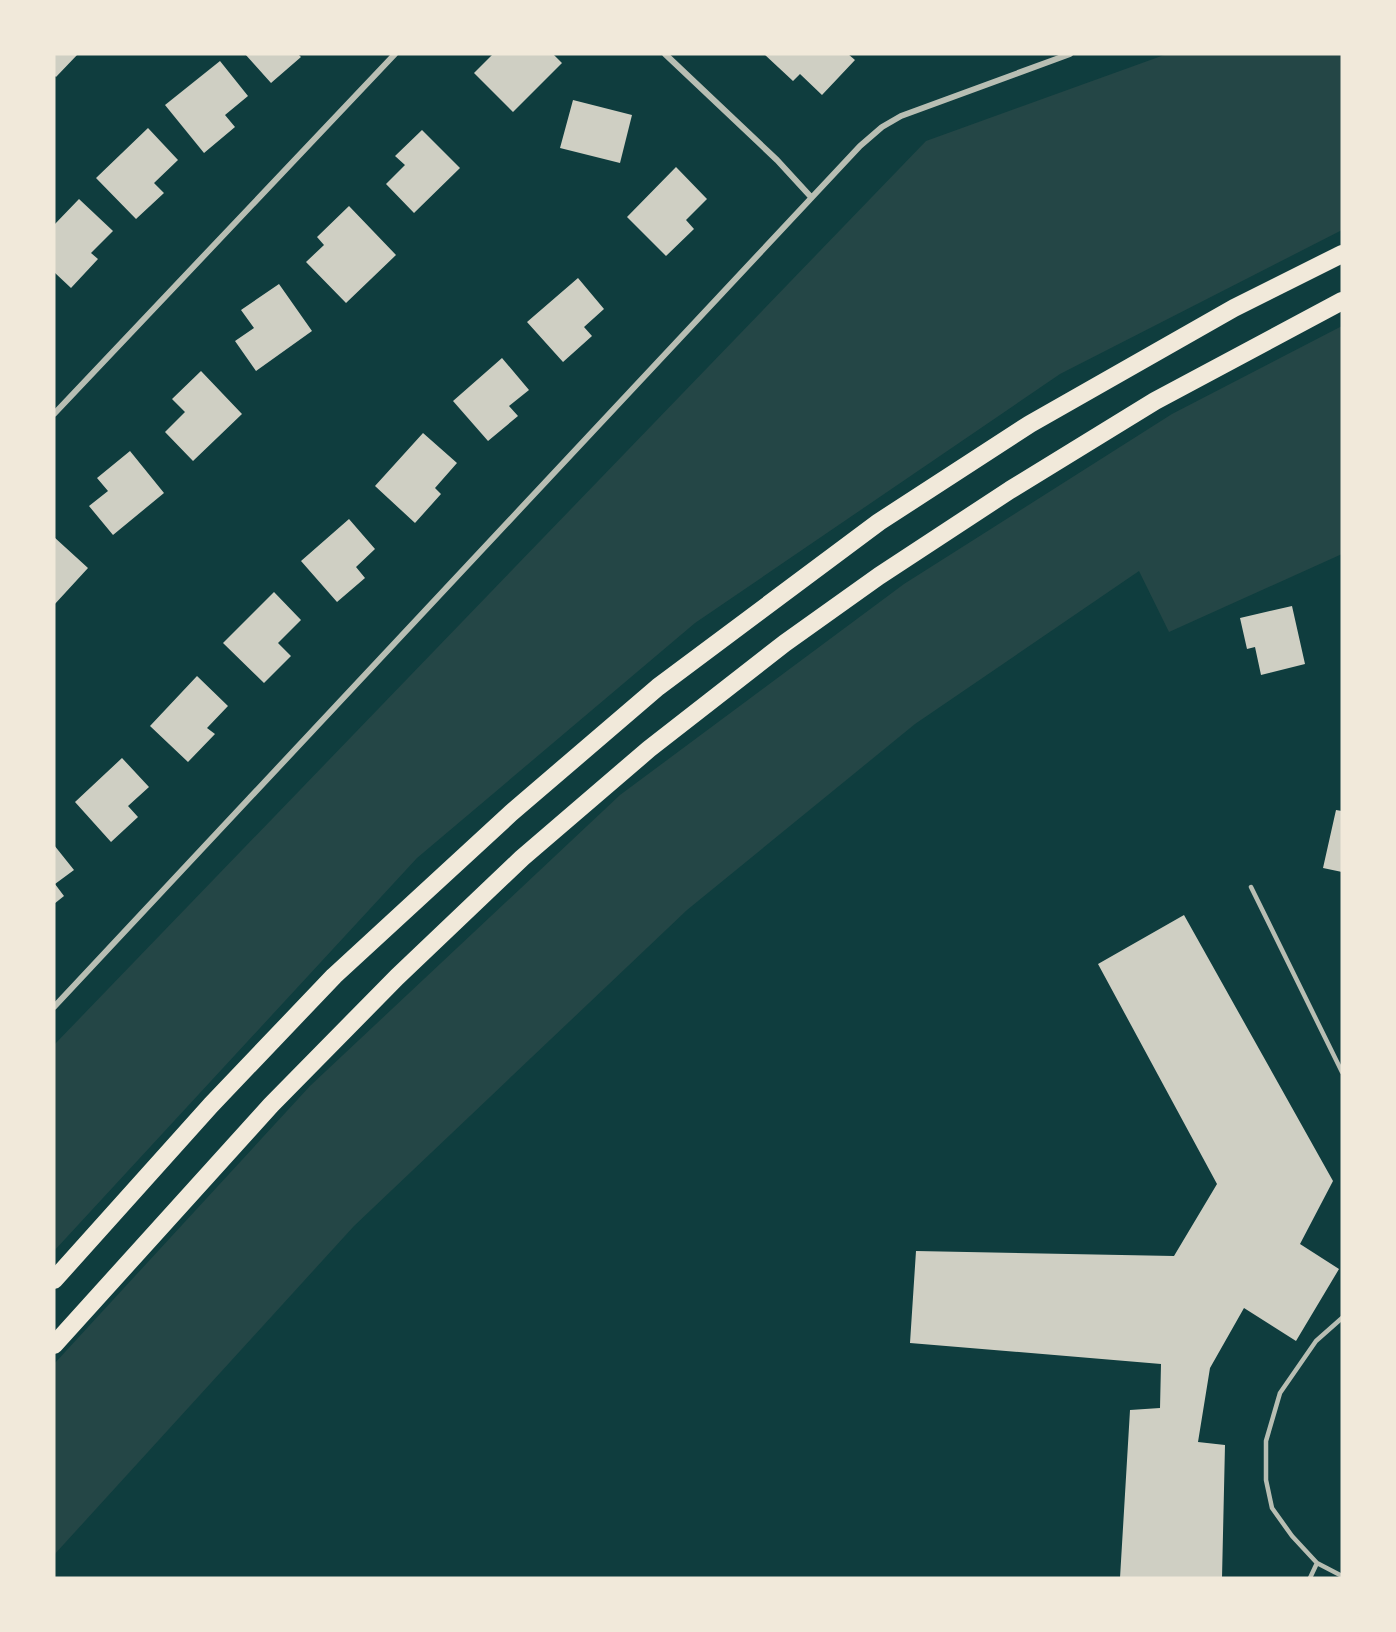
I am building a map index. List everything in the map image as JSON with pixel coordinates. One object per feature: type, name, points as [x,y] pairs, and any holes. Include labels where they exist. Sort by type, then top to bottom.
[{"type":"highway","points":[[54,1280],[211,1105],[334,976],[511,813],[658,687],[879,522],[1030,424],[1233,308],[1342,254]]},
{"type":"highway","points":[[54,1345],[271,1105],[397,977],[522,858],[649,749],[785,643],[860,589],[1010,490],[1155,402],[1342,301]]},
{"type":"street","points":[[54,414],[395,54]]},
{"type":"street","points":[[665,54],[777,160],[811,197]]},
{"type":"street","points":[[54,1007],[860,146],[891,121],[1070,54]]},
{"type":"lane","points":[[1251,887],[1342,1072]]},
{"type":"lane","points":[[1342,1318],[1316,1341],[1280,1393],[1266,1441],[1266,1480],[1272,1508],[1292,1536],[1317,1563],[1342,1576]]},
{"type":"lane","points":[[1310,1578],[1317,1563]]},
{"type":"shaded area","points":[[1167,54],[1342,54],[1342,230],[1060,374],[695,623],[417,858],[54,1251],[54,1045],[926,141]]},
{"type":"shaded area","points":[[1342,326],[1342,554],[1169,632],[1139,571],[915,724],[687,910],[354,1226],[54,1555],[54,1364],[310,1086],[620,795],[904,584],[1172,414]]},
{"type":"building","points":[[54,54],[78,54],[56,77],[54,75]]},
{"type":"building","points":[[245,54],[298,54],[301,57],[271,83]]},
{"type":"building","points":[[493,54],[553,54],[562,63],[513,112],[474,73]]},
{"type":"building","points":[[764,54],[848,54],[855,60],[822,95],[800,74],[793,81]]},
{"type":"building","points":[[220,61],[248,96],[225,115],[235,127],[204,153],[165,105]]},
{"type":"building","points":[[573,100],[632,115],[620,163],[560,148]]},
{"type":"building","points":[[148,128],[178,160],[154,183],[164,193],[136,219],[96,178]]},
{"type":"building","points":[[422,130],[460,168],[414,213],[386,184],[405,165],[395,156]]},
{"type":"building","points":[[676,167],[707,199],[686,220],[694,229],[666,256],[627,217]]},
{"type":"building","points":[[79,199],[113,231],[91,253],[98,259],[71,288],[54,272],[54,225]]},
{"type":"building","points":[[349,206],[396,255],[346,303],[306,262],[324,245],[317,237]]},
{"type":"building","points":[[578,278],[604,309],[584,327],[592,336],[563,362],[527,322]]},
{"type":"building","points":[[279,284],[312,331],[256,371],[235,341],[254,328],[241,310]]},
{"type":"building","points":[[502,358],[529,390],[509,406],[518,416],[488,441],[453,401]]},
{"type":"building","points":[[201,371],[242,414],[193,461],[165,432],[185,412],[172,399]]},
{"type":"building","points":[[423,433],[457,463],[435,488],[441,494],[415,523],[375,486]]},
{"type":"building","points":[[130,451],[164,493],[113,535],[89,506],[108,491],[97,478]]},
{"type":"building","points":[[349,519],[375,549],[356,567],[365,578],[337,602],[301,561]]},
{"type":"building","points":[[54,537],[88,568],[54,605]]},
{"type":"building","points":[[274,592],[301,620],[278,643],[291,656],[264,683],[223,643]]},
{"type":"building","points":[[1292,606],[1305,664],[1261,675],[1255,647],[1247,649],[1240,618]]},
{"type":"building","points":[[197,676],[228,706],[207,728],[215,734],[188,762],[150,726]]},
{"type":"building","points":[[122,758],[149,787],[128,806],[138,817],[111,842],[75,802]]},
{"type":"building","points":[[1336,810],[1342,811],[1342,872],[1323,868]]},
{"type":"building","points":[[54,845],[74,870],[55,884],[64,896],[54,904]]},
{"type":"building","points":[[1184,915],[1333,1181],[1300,1244],[1339,1269],[1296,1341],[1244,1308],[1210,1368],[1198,1442],[1225,1445],[1222,1578],[1120,1578],[1130,1410],[1160,1408],[1161,1364],[910,1343],[916,1251],[1174,1256],[1217,1184],[1098,964]]}]
